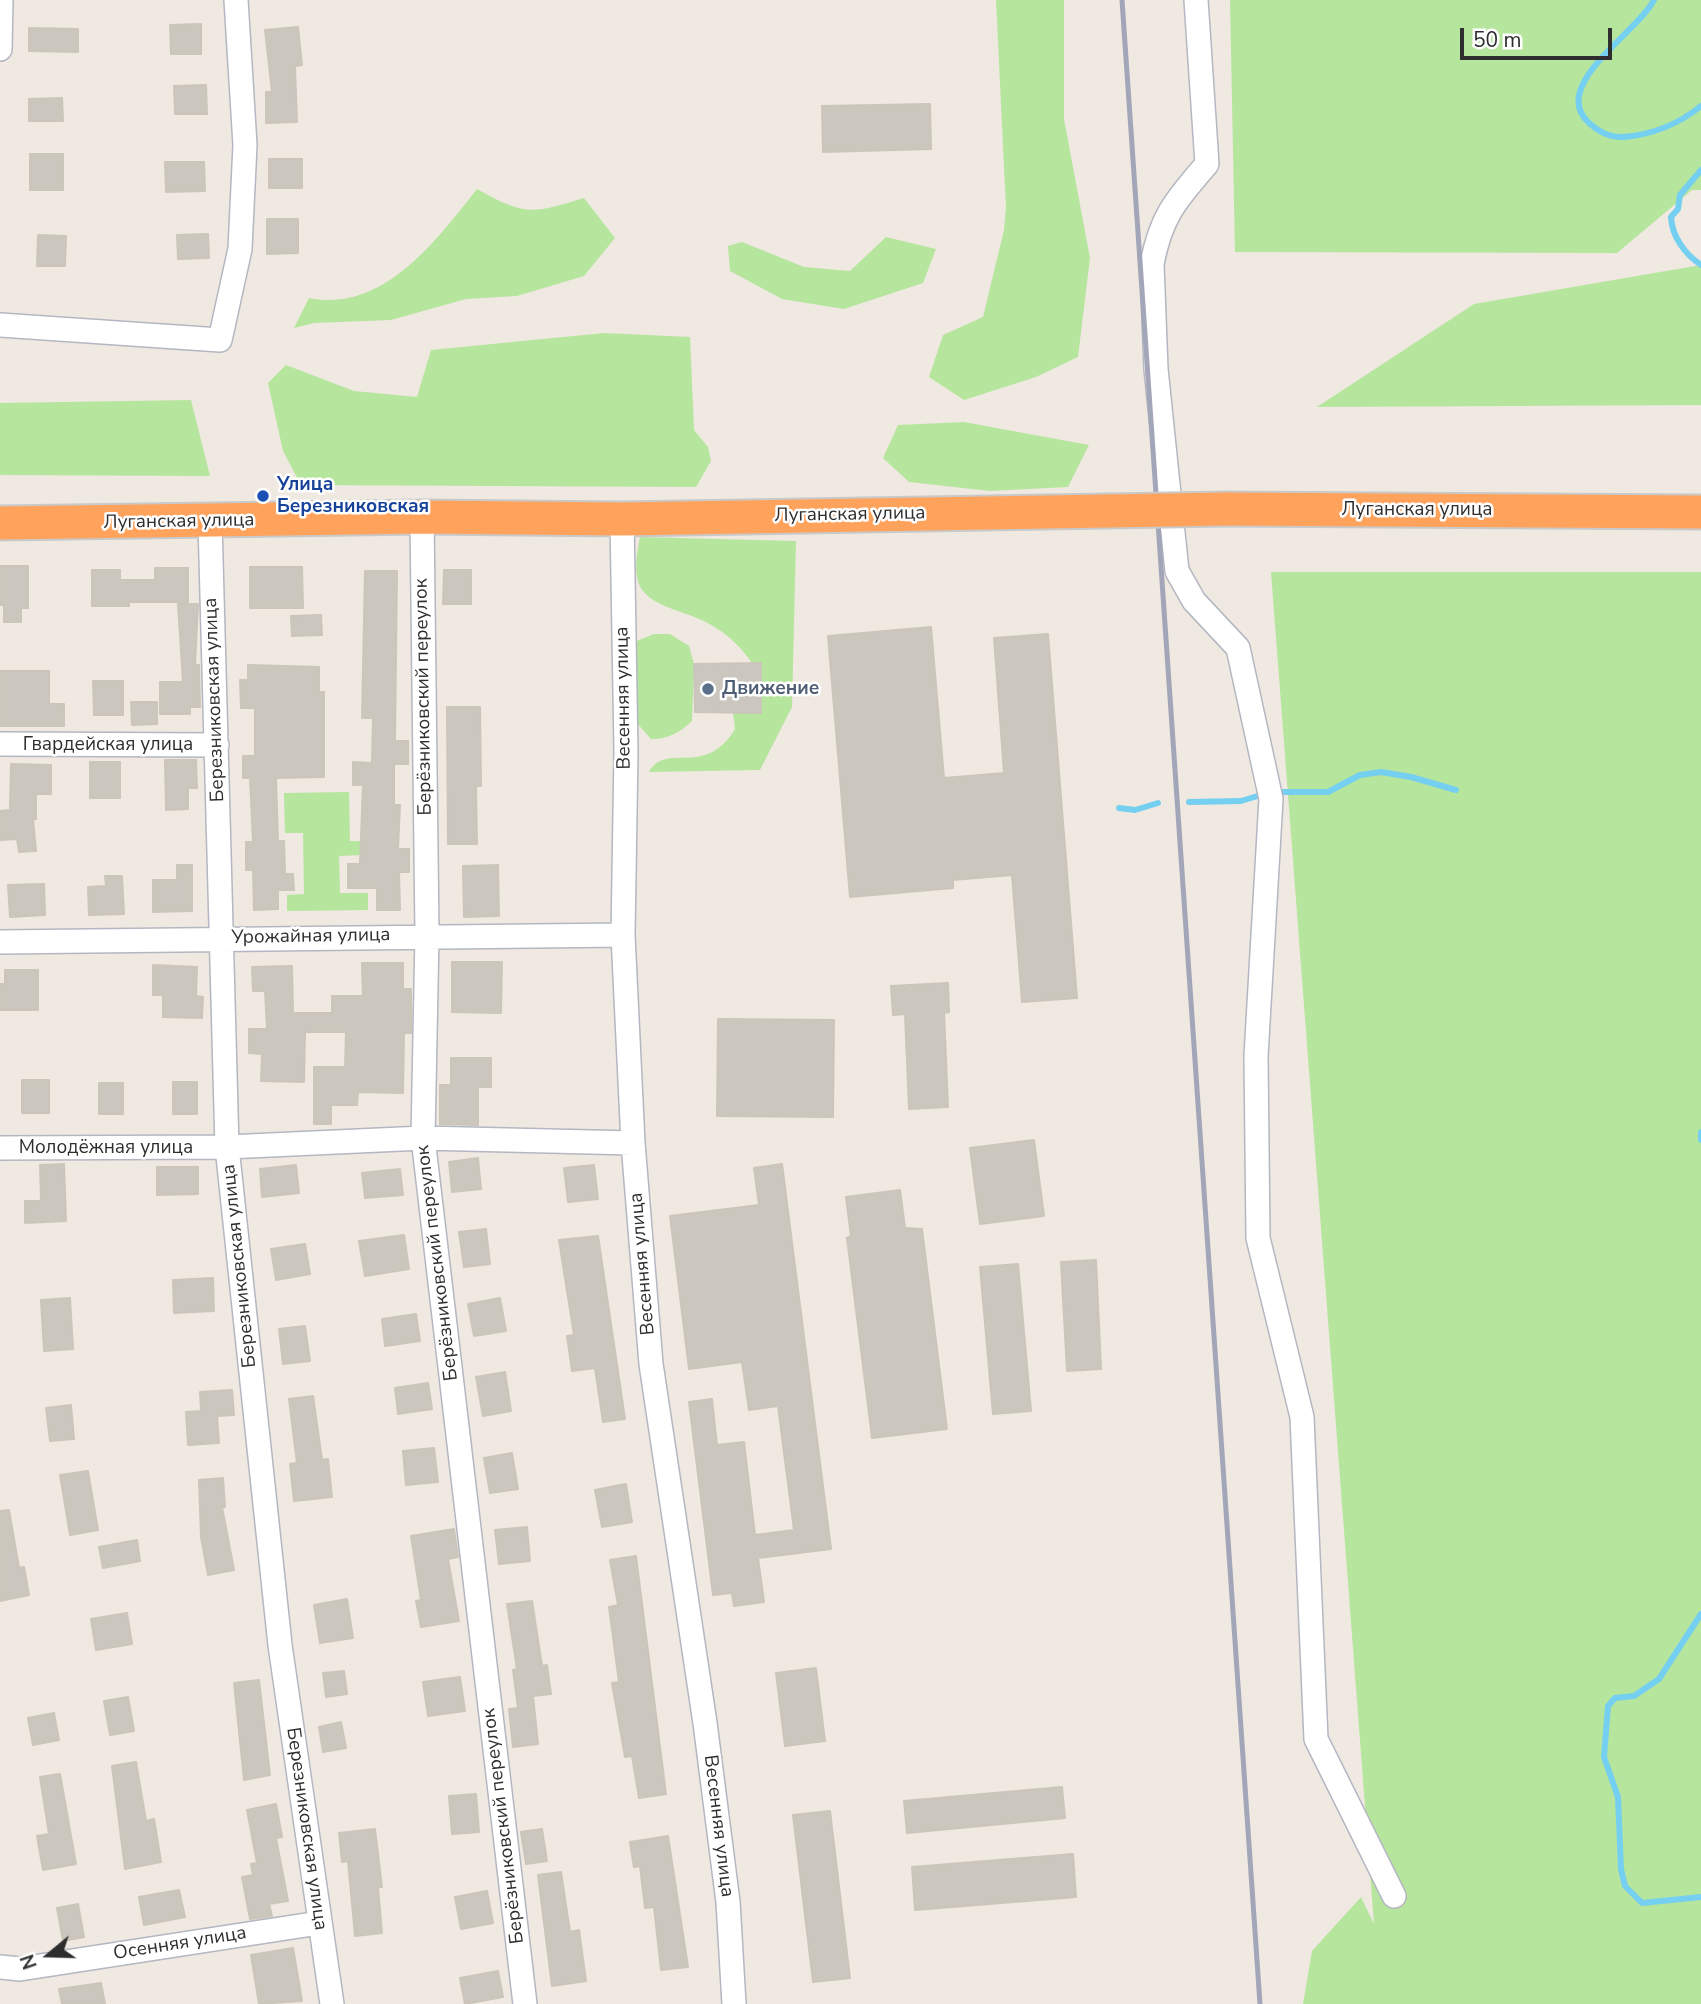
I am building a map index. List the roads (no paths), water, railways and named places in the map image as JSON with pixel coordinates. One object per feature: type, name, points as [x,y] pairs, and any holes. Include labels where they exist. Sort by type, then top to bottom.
[{"type":"highway","name":"Луганская улица","points":[[0,523],[422,517],[622,519],[1226,509],[1701,512]]},
{"type":"street","points":[[0,48],[1,0]]},
{"type":"street","points":[[0,325],[220,340],[240,236],[244,145],[236,0]]},
{"type":"street","points":[[1196,0],[1207,164],[1180,196],[1158,230],[1152,264],[1166,485],[1177,571],[1194,601],[1238,648],[1271,799],[1256,1056],[1258,1238],[1302,1417],[1316,1739],[1394,1896]]},
{"type":"street","name":"Берёзниковский переулок","points":[[422,517],[427,935],[423,1138],[525,2004]]},
{"type":"street","name":"Весенняя улица","points":[[622,519],[626,752],[622,935],[633,1143],[652,1364],[705,1723],[728,1902],[734,2004]]},
{"type":"street","name":"Березниковская улица","points":[[210,522],[227,1147],[280,1645],[332,2004]]},
{"type":"street","name":"Гвардейская улица","points":[[0,744],[216,745]]},
{"type":"street","name":"Урожайная улица","points":[[0,942],[427,935],[622,935]]},
{"type":"street","name":"Молодёжная улица","points":[[0,1148],[227,1147],[423,1138],[633,1143]]},
{"type":"street","name":"Осенняя улица","points":[[0,1967],[20,1969],[319,1923]]},
{"type":"waterway","points":[[1654,0],[1587,76],[1580,93],[1579,108],[1589,123],[1597,129],[1609,135],[1623,137],[1664,128],[1701,106]]},
{"type":"waterway","points":[[1701,170],[1680,195],[1678,209],[1671,217],[1680,244],[1701,265]]},
{"type":"waterway","points":[[1281,792],[1328,792],[1360,775],[1381,772],[1411,777],[1456,790]]},
{"type":"waterway","points":[[1189,802],[1241,801],[1261,795]]},
{"type":"waterway","points":[[1119,808],[1135,810],[1158,803]]},
{"type":"waterway","points":[[1701,1132],[1701,1140]]},
{"type":"waterway","points":[[1701,1614],[1659,1679],[1634,1696],[1615,1698],[1608,1706],[1604,1757],[1618,1797],[1621,1869],[1625,1886],[1642,1903],[1701,1897]]},
{"type":"railway","points":[[1122,0],[1260,2004]]},
{"type":"place","name":"Улица Березниковская","points":[[263,496]]},
{"type":"place","name":"Движение","points":[[708,689]]}]
